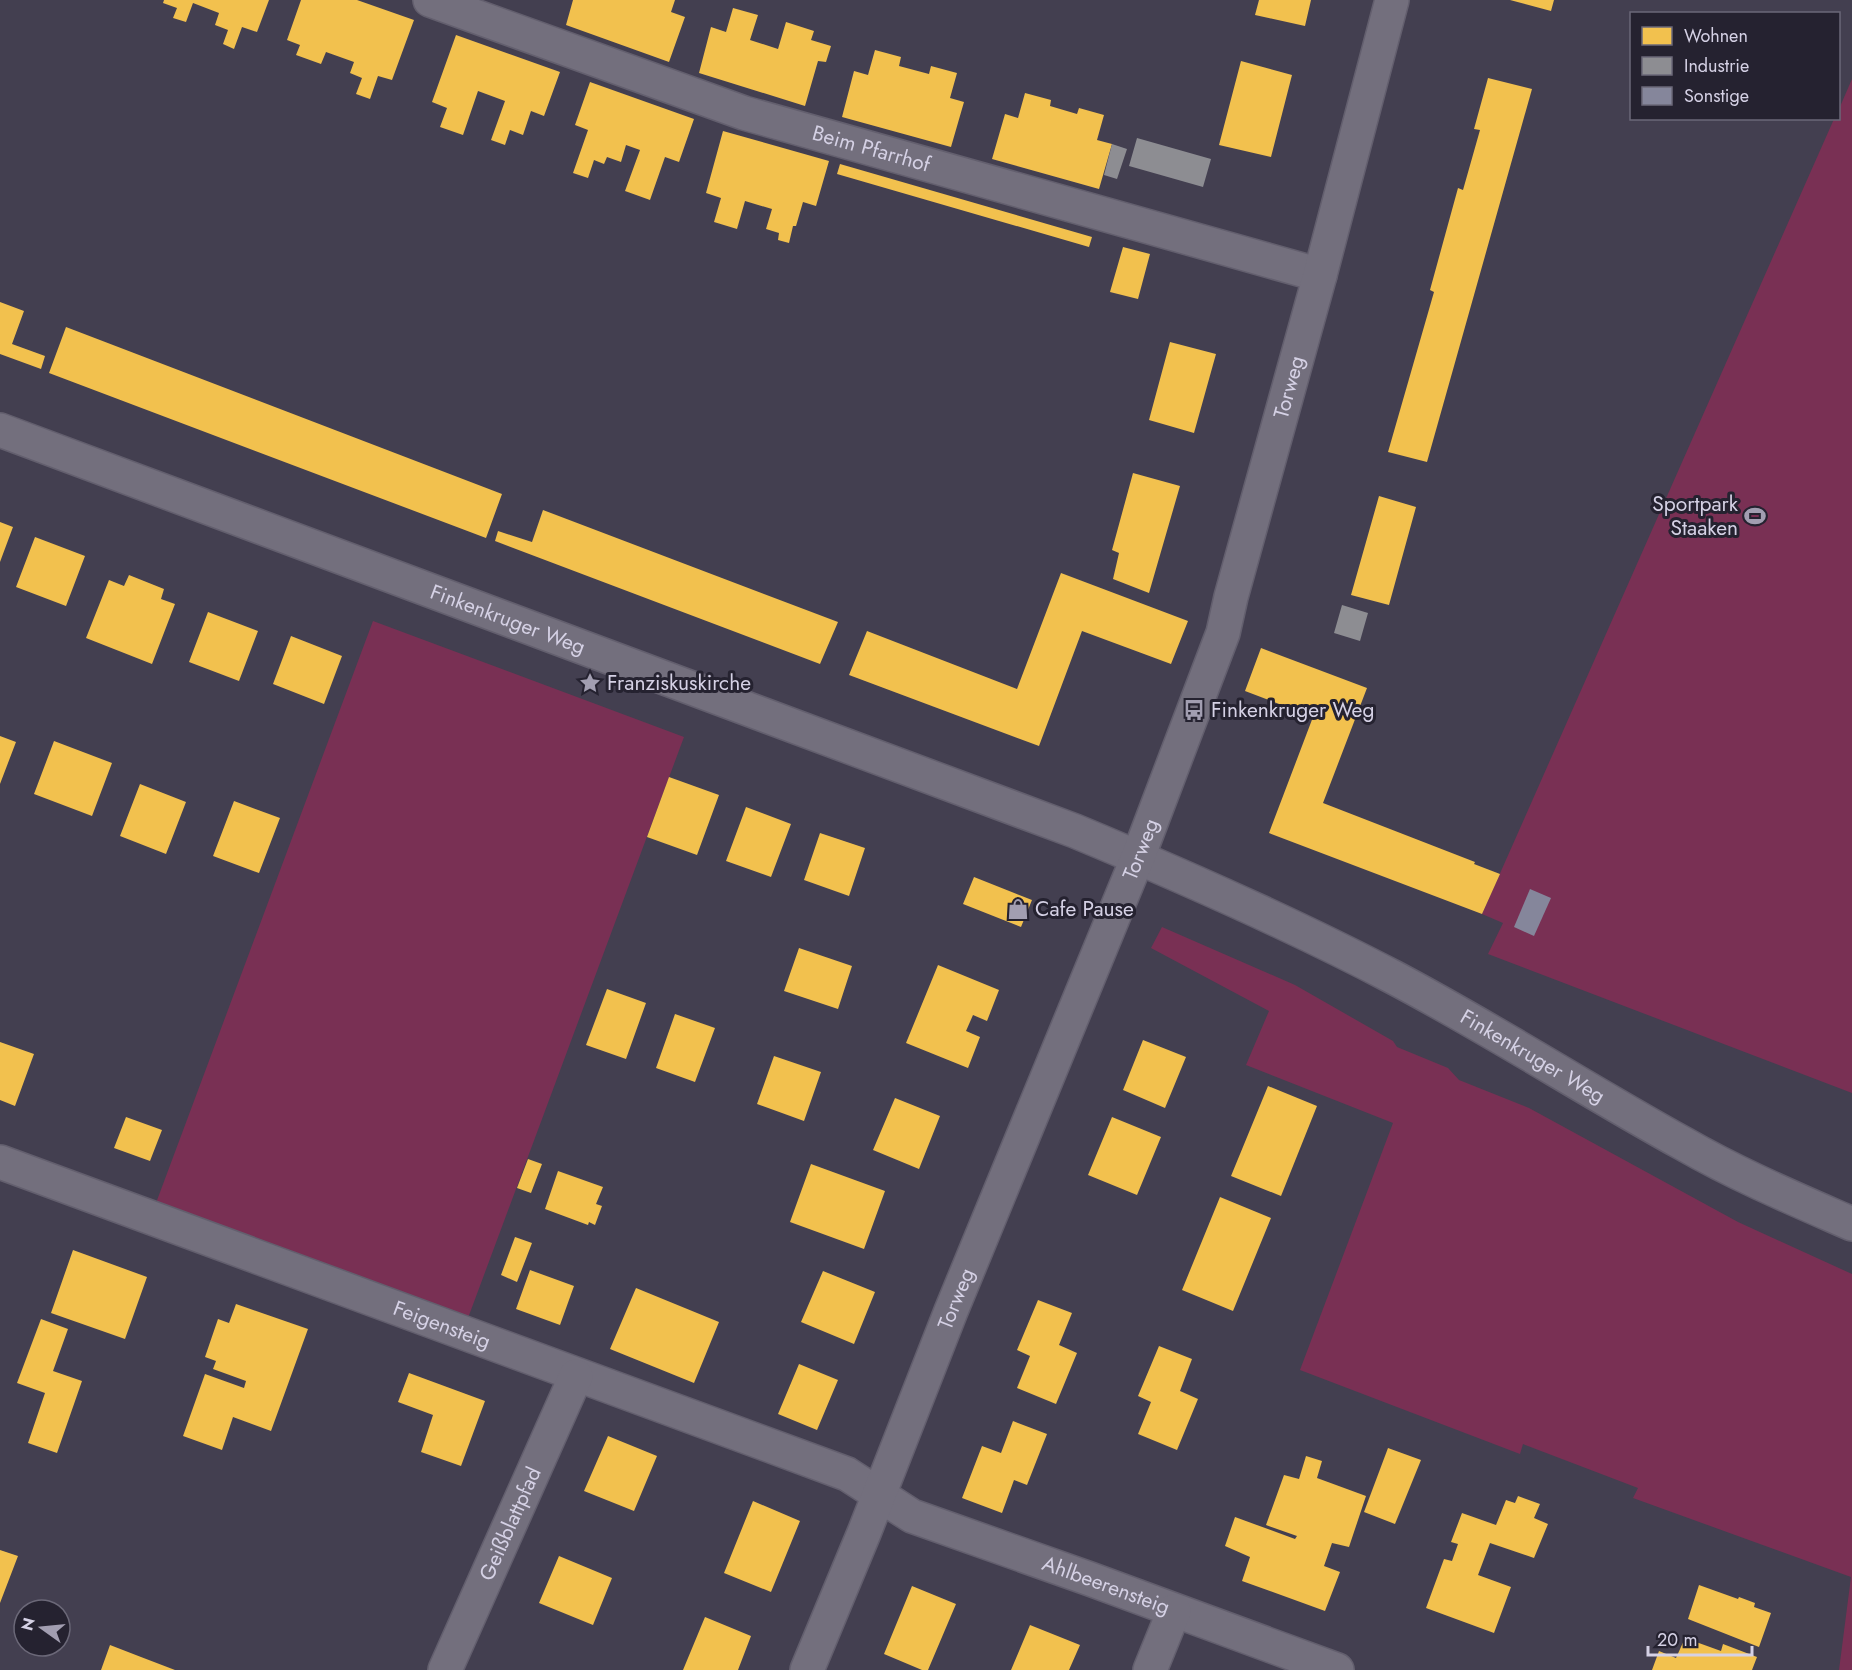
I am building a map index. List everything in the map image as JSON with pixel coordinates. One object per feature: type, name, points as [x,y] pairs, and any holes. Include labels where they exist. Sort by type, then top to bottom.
[{"type":"street","name":"Beim Pfarrhof","points":[[430,0],[744,112],[1320,275]]},
{"type":"street","name":"Torweg","points":[[807,1670],[879,1496],[951,1311],[1138,857],[1223,633],[1392,0]]},
{"type":"street","name":"Finkenkruger Weg","points":[[0,430],[1075,831],[1138,857],[1274,918],[1393,977],[1686,1146],[1852,1224]]},
{"type":"street","name":"Feigensteig","points":[[0,1162],[847,1474],[879,1496]]},
{"type":"street","name":"Geißblattpfad","points":[[445,1670],[576,1376]]},
{"type":"street","name":"Ahlbeerensteig","points":[[879,1496],[912,1516],[1337,1670]]},
{"type":"street","points":[[1150,1670],[1174,1611]]},
{"type":"shaded area","name":"Sportpark Staaken","points":[[1852,79],[1852,1093],[1488,954],[1503,923],[1482,914],[1834,120],[1840,120],[1840,107]]},
{"type":"shaded area","points":[[373,621],[684,737],[468,1318],[156,1203]]},
{"type":"shaded area","points":[[1162,927],[1295,985],[1393,1041],[1397,1047],[1448,1068],[1459,1080],[1529,1108],[1738,1222],[1852,1274],[1852,1670],[1839,1670],[1851,1577],[1633,1498],[1638,1488],[1523,1444],[1520,1454],[1300,1370],[1393,1123],[1246,1065],[1269,1011],[1151,948]]},
{"type":"building: Wohnen","points":[[164,0],[269,0],[257,32],[242,27],[234,49],[223,44],[228,30],[215,25],[219,13],[193,3],[186,22],[173,18],[177,8],[163,3]]},
{"type":"building: Wohnen","points":[[301,0],[357,0],[414,20],[392,80],[378,76],[370,99],[356,94],[362,78],[350,73],[354,62],[326,52],[321,64],[296,55],[300,45],[287,40]]},
{"type":"building: Wohnen","points":[[573,0],[675,0],[671,12],[685,17],[669,62],[566,25]]},
{"type":"building: Wohnen","points":[[1259,0],[1311,0],[1305,26],[1255,15]]},
{"type":"building: Wohnen","points":[[1510,0],[1554,0],[1551,11]]},
{"type":"building: Wohnen","points":[[733,8],[758,15],[750,40],[778,49],[786,22],[814,31],[811,40],[831,46],[826,62],[818,61],[805,106],[699,73],[711,27],[726,32]]},
{"type":"building: Wohnen","points":[[456,35],[560,72],[544,116],[531,111],[523,135],[510,130],[505,145],[491,140],[505,101],[478,91],[463,135],[440,127],[447,108],[432,102]]},
{"type":"building: Wohnen","points":[[875,50],[901,57],[899,66],[929,74],[931,66],[957,73],[950,98],[964,102],[951,147],[842,117],[854,71],[868,75]]},
{"type":"building: Wohnen","points":[[1241,61],[1292,75],[1271,157],[1219,145]]},
{"type":"building: Wohnen","points":[[1488,78],[1532,89],[1427,462],[1388,452],[1434,292],[1430,290],[1458,188],[1463,190],[1480,130],[1474,129]]},
{"type":"building: Wohnen","points":[[590,82],[694,119],[679,162],[665,157],[650,200],[625,191],[640,150],[626,145],[621,162],[607,157],[604,164],[594,160],[588,178],[573,173],[588,130],[575,125]]},
{"type":"building: Wohnen","points":[[1025,93],[1051,100],[1050,106],[1077,114],[1079,108],[1104,115],[1097,140],[1112,144],[1099,189],[992,159],[1005,114],[1018,118]]},
{"type":"building: Wohnen","points":[[723,131],[829,161],[816,206],[803,202],[789,243],[778,240],[779,233],[766,229],[772,209],[745,201],[737,229],[714,222],[721,198],[706,193]]},
{"type":"building: Wohnen","points":[[840,164],[1092,237],[1089,247],[837,174]]},
{"type":"building: Wohnen","points":[[1123,247],[1150,254],[1138,299],[1110,292]]},
{"type":"building: Wohnen","points":[[0,302],[24,311],[12,344],[45,356],[41,369],[0,354]]},
{"type":"building: Wohnen","points":[[66,327],[502,494],[486,538],[49,373]]},
{"type":"building: Wohnen","points":[[1170,342],[1216,354],[1194,433],[1149,420]]},
{"type":"building: Wohnen","points":[[1133,473],[1180,486],[1149,593],[1113,579],[1119,553],[1112,550]]},
{"type":"building: Wohnen","points":[[1379,496],[1416,507],[1389,605],[1351,595]]},
{"type":"building: Wohnen","points":[[543,510],[838,622],[820,664],[495,541],[498,531],[532,542]]},
{"type":"building: Wohnen","points":[[0,522],[13,527],[0,562]]},
{"type":"building: Wohnen","points":[[35,537],[85,556],[66,606],[16,587]]},
{"type":"building: Wohnen","points":[[1061,573],[1188,621],[1171,664],[1082,631],[1039,746],[849,675],[867,631],[1017,689]]},
{"type":"building: Wohnen","points":[[129,575],[164,589],[161,599],[175,604],[152,664],[86,638],[109,580],[124,586]]},
{"type":"building: Wohnen","points":[[208,612],[258,631],[239,681],[189,662]]},
{"type":"building: Wohnen","points":[[291,636],[342,656],[324,704],[273,684]]},
{"type":"building: Wohnen","points":[[1261,648],[1367,688],[1323,803],[1475,862],[1474,864],[1500,874],[1482,914],[1269,833],[1313,717],[1245,691]]},
{"type":"building: Wohnen","points":[[0,736],[16,742],[0,784]]},
{"type":"building: Wohnen","points":[[54,741],[112,763],[92,816],[34,794]]},
{"type":"building: Wohnen","points":[[669,777],[719,795],[697,855],[647,837]]},
{"type":"building: Wohnen","points":[[140,784],[186,802],[166,854],[120,836]]},
{"type":"building: Wohnen","points":[[234,801],[280,818],[259,873],[213,856]]},
{"type":"building: Wohnen","points":[[746,807],[791,824],[771,877],[726,861]]},
{"type":"building: Wohnen","points":[[820,833],[865,848],[849,896],[804,880]]},
{"type":"building: Wohnen","points":[[974,877],[1032,900],[1021,927],[963,904]]},
{"type":"building: Wohnen","points":[[799,948],[852,966],[838,1009],[784,991]]},
{"type":"building: Wohnen","points":[[938,965],[999,990],[987,1021],[973,1015],[966,1031],[980,1037],[968,1068],[906,1043]]},
{"type":"building: Wohnen","points":[[607,989],[646,1003],[626,1059],[586,1045]]},
{"type":"building: Wohnen","points":[[675,1014],[715,1028],[695,1082],[656,1068]]},
{"type":"building: Wohnen","points":[[1143,1040],[1186,1057],[1165,1108],[1123,1090]]},
{"type":"building: Wohnen","points":[[0,1042],[34,1054],[15,1106],[0,1100]]},
{"type":"building: Wohnen","points":[[774,1056],[821,1072],[804,1121],[757,1104]]},
{"type":"building: Wohnen","points":[[1268,1086],[1317,1106],[1281,1196],[1231,1176]]},
{"type":"building: Wohnen","points":[[895,1098],[940,1116],[919,1169],[873,1150]]},
{"type":"building: Wohnen","points":[[126,1117],[162,1130],[150,1161],[114,1148]]},
{"type":"building: Wohnen","points":[[1112,1117],[1161,1137],[1137,1195],[1088,1175]]},
{"type":"building: Wohnen","points":[[528,1159],[542,1164],[531,1193],[517,1188]]},
{"type":"building: Wohnen","points":[[811,1164],[885,1191],[864,1249],[790,1222]]},
{"type":"building: Wohnen","points":[[558,1171],[603,1187],[596,1204],[602,1206],[595,1225],[589,1222],[588,1225],[545,1209]]},
{"type":"building: Wohnen","points":[[1220,1197],[1271,1218],[1233,1311],[1182,1290]]},
{"type":"building: Wohnen","points":[[515,1237],[532,1243],[517,1282],[501,1275]]},
{"type":"building: Wohnen","points":[[73,1250],[147,1277],[125,1339],[51,1313]]},
{"type":"building: Wohnen","points":[[530,1270],[574,1286],[560,1325],[516,1309]]},
{"type":"building: Wohnen","points":[[823,1271],[875,1292],[854,1344],[801,1322]]},
{"type":"building: Wohnen","points":[[636,1288],[719,1322],[694,1383],[610,1349]]},
{"type":"building: Wohnen","points":[[1038,1300],[1072,1313],[1059,1345],[1077,1353],[1056,1404],[1017,1388],[1030,1356],[1017,1350]]},
{"type":"building: Wohnen","points":[[236,1304],[308,1329],[271,1431],[233,1417],[222,1450],[183,1436],[205,1374],[244,1388],[246,1381],[213,1369],[216,1361],[205,1357],[218,1319],[229,1323]]},
{"type":"building: Wohnen","points":[[41,1319],[68,1329],[53,1371],[82,1381],[57,1453],[28,1443],[45,1393],[17,1383]]},
{"type":"building: Wohnen","points":[[1159,1346],[1192,1359],[1180,1391],[1198,1399],[1177,1450],[1138,1434],[1151,1402],[1138,1396]]},
{"type":"building: Wohnen","points":[[799,1364],[838,1380],[817,1430],[778,1414]]},
{"type":"building: Wohnen","points":[[409,1373],[485,1401],[461,1466],[421,1452],[433,1415],[398,1402]]},
{"type":"building: Wohnen","points":[[1013,1421],[1047,1434],[1027,1485],[1014,1480],[1002,1513],[962,1498],[982,1446],[1001,1453]]},
{"type":"building: Wohnen","points":[[608,1436],[657,1456],[634,1511],[584,1491]]},
{"type":"building: Wohnen","points":[[1388,1448],[1421,1460],[1395,1524],[1364,1512]]},
{"type":"building: Wohnen","points":[[1306,1456],[1322,1461],[1317,1478],[1366,1496],[1349,1547],[1332,1543],[1324,1566],[1340,1572],[1325,1611],[1242,1581],[1250,1557],[1225,1546],[1235,1517],[1295,1539],[1297,1536],[1266,1525],[1284,1475],[1299,1479]]},
{"type":"building: Wohnen","points":[[1518,1496],[1540,1504],[1534,1518],[1548,1524],[1534,1558],[1490,1543],[1478,1575],[1511,1587],[1494,1633],[1426,1608],[1444,1559],[1452,1561],[1458,1544],[1451,1542],[1462,1513],[1496,1525],[1506,1500],[1515,1503]]},
{"type":"building: Wohnen","points":[[753,1501],[800,1521],[771,1592],[724,1573]]},
{"type":"building: Wohnen","points":[[0,1550],[18,1556],[0,1603]]},
{"type":"building: Wohnen","points":[[559,1556],[612,1578],[593,1625],[539,1603]]},
{"type":"building: Wohnen","points":[[1699,1585],[1755,1603],[1754,1607],[1771,1613],[1759,1647],[1688,1619]]},
{"type":"building: Wohnen","points":[[912,1586],[956,1604],[928,1670],[922,1670],[884,1654]]},
{"type":"building: Wohnen","points":[[705,1617],[751,1636],[738,1670],[683,1670]]},
{"type":"building: Wohnen","points":[[1030,1625],[1080,1645],[1069,1670],[1011,1670]]},
{"type":"building: Wohnen","points":[[1685,1638],[1721,1651],[1723,1644],[1757,1657],[1752,1670],[1652,1670],[1659,1651],[1676,1658]]},
{"type":"building: Wohnen","points":[[110,1645],[141,1657],[175,1670],[101,1670]]},
{"type":"building: Industrie","points":[[1137,138],[1211,159],[1203,187],[1129,166]]},
{"type":"building: Industrie","points":[[1112,144],[1127,149],[1117,179],[1104,175]]},
{"type":"building: Industrie","points":[[1342,605],[1368,613],[1360,641],[1334,633]]},
{"type":"building: Sonstige","points":[[1530,889],[1551,898],[1534,936],[1514,927]]},
{"type":"place","name":"Sportpark Staaken","points":[[1755,516]]},
{"type":"place","name":"Franziskuskirche","points":[[590,683]]},
{"type":"place","name":"Finkenkruger Weg","points":[[1194,710]]},
{"type":"place","name":"Cafe Pause","points":[[1018,909]]}]
